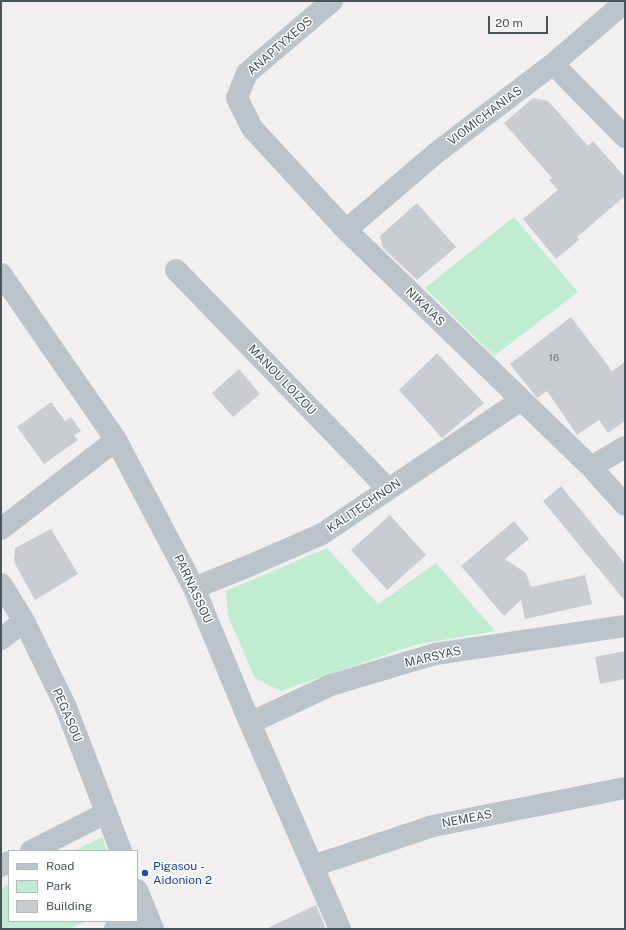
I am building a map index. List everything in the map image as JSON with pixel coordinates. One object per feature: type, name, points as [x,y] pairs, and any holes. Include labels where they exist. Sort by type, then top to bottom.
[{"type":"street","name":"ANAPTYXEOS","points":[[238,98],[247,72],[332,1]]},
{"type":"street","name":"VIOMICHANIAS","points":[[346,230],[436,153],[553,64],[625,2]]},
{"type":"street","points":[[553,64],[625,137]]},
{"type":"street","name":"NIKAIAS","points":[[238,98],[252,128],[346,230],[591,467],[625,505]]},
{"type":"street","name":"MANOU LOIZOU","points":[[176,270],[388,489]]},
{"type":"street","name":"PARNASSOU","points":[[1,274],[116,440],[194,588],[250,723],[340,929]]},
{"type":"street","name":"KALITECHNON","points":[[194,588],[251,566],[322,534],[521,400]]},
{"type":"street","points":[[1,529],[116,440]]},
{"type":"street","points":[[591,467],[625,446]]},
{"type":"street","name":"PEGASOU","points":[[1,584],[24,621],[65,705],[121,850]]},
{"type":"street","points":[[1,639],[24,621]]},
{"type":"street","name":"MARSYAS","points":[[250,723],[331,685],[435,654],[625,626]]},
{"type":"street","name":"NEMEAS","points":[[313,866],[432,826],[625,788]]},
{"type":"street","points":[[33,850],[106,813]]},
{"type":"street","points":[[115,929],[143,921],[138,895]]},
{"type":"green space","points":[[514,217],[578,292],[494,356],[425,288]]},
{"type":"green space","points":[[327,548],[378,604],[436,563],[495,631],[414,645],[281,691],[255,678],[228,616],[226,591]]},
{"type":"green space","points":[[102,837],[107,850],[76,850]]},
{"type":"green space","points":[[8,884],[8,922],[85,922],[68,929],[1,929],[1,888]]},
{"type":"building","points":[[533,98],[548,101],[588,146],[593,141],[625,177],[625,196],[577,237],[579,240],[556,259],[523,219],[558,190],[549,180],[552,178],[504,123]]},
{"type":"building","points":[[417,203],[456,247],[417,280],[383,248],[380,236]]},
{"type":"building","points":[[571,317],[612,371],[625,362],[625,421],[608,433],[599,420],[577,435],[547,391],[537,398],[510,364]]},
{"type":"building","points":[[437,353],[484,403],[442,438],[399,390]]},
{"type":"building","points":[[239,369],[260,394],[233,417],[212,393]]},
{"type":"building","points":[[51,402],[65,421],[71,417],[81,431],[74,435],[78,440],[44,464],[17,427]]},
{"type":"building","points":[[561,486],[625,564],[625,601],[543,501]]},
{"type":"building","points":[[390,515],[426,555],[387,590],[351,550]]},
{"type":"building","points":[[514,521],[529,539],[505,559],[526,573],[531,587],[585,575],[592,604],[525,619],[521,600],[504,616],[461,566]]},
{"type":"building","points":[[51,529],[78,574],[35,600],[14,562],[15,548]]},
{"type":"building","points":[[625,651],[625,679],[600,684],[595,657]]},
{"type":"building","points":[[316,905],[326,929],[266,929]]},
{"type":"place","name":"Pigasou - Aidonion 2","points":[[145,873]]}]
